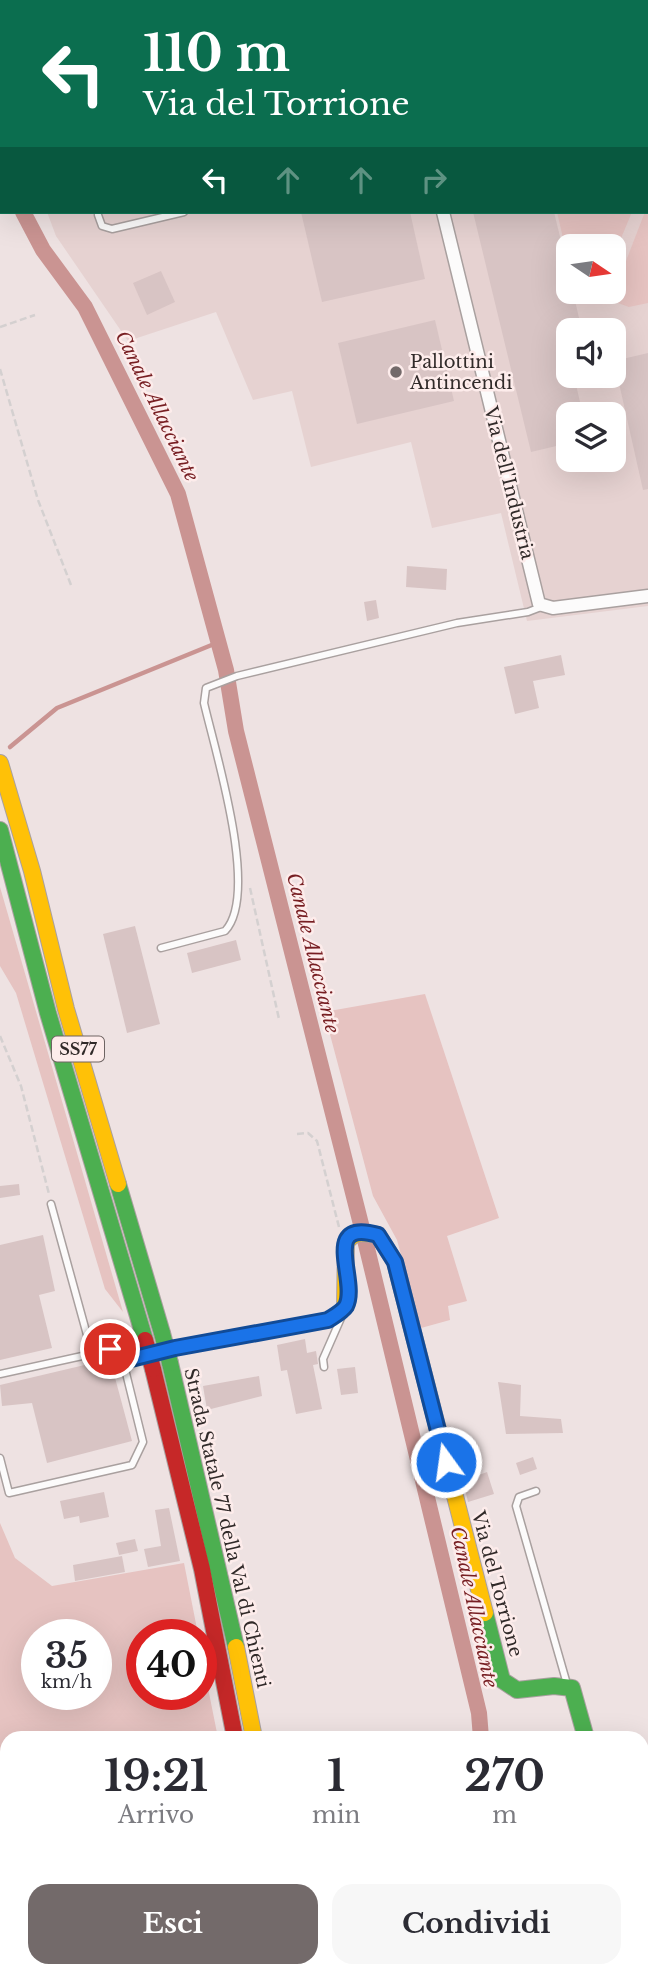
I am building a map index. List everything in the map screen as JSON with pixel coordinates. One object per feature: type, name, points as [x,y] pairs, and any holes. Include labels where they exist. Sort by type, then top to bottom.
[{"type":"main road","name":"Strada Statale 77 della Val di Chienti","points":[[0,763],[32,871],[66,1009],[170,1363],[220,1567],[253,1731]]},
{"type":"main road","name":"Strada Statale 77 della Val di Chienti","points":[[0,830],[52,1026],[153,1369],[202,1569],[234,1731]]},
{"type":"main road","name":"Via del Torrione","points":[[347,1239],[361,1232],[378,1235],[395,1262],[502,1680],[508,1687],[525,1692],[567,1686]]},
{"type":"main road","points":[[345,1307],[350,1294],[343,1251],[347,1239]]},
{"type":"main road","points":[[567,1686],[575,1693],[584,1731]]},
{"type":"street","name":"Via dell'Industria","points":[[443,214],[533,585],[541,607]]},
{"type":"street","points":[[541,607],[553,608],[648,596]]},
{"type":"lane","points":[[98,215],[102,226],[112,229],[176,214]]},
{"type":"lane","points":[[161,948],[225,930],[233,923],[237,905],[235,838],[204,703],[206,688],[237,676],[450,624],[528,612],[541,607]]},
{"type":"lane","points":[[51,1204],[92,1353]]},
{"type":"lane","points":[[123,1361],[175,1348],[328,1320],[345,1307]]},
{"type":"lane","points":[[324,1367],[323,1359],[345,1307]]},
{"type":"lane","points":[[0,1374],[114,1349],[123,1361],[143,1442],[132,1465],[9,1493],[0,1458]]},
{"type":"lane","points":[[536,1491],[519,1497],[516,1506],[568,1678],[567,1686]]},
{"type":"path","points":[[0,327],[36,315]]},
{"type":"path","points":[[0,369],[38,500],[71,585]]},
{"type":"path","points":[[238,872],[248,882],[279,1019]]},
{"type":"path","points":[[0,1035],[21,1086],[43,1161],[51,1204]]},
{"type":"path","points":[[296,1134],[308,1133],[317,1141],[347,1239]]},
{"type":"shaded area","points":[[48,214],[648,214],[648,606],[527,621],[501,513],[432,528],[411,442],[311,467],[292,391],[253,400],[216,312],[128,341],[56,236]]},
{"type":"shaded area","points":[[557,214],[631,214],[623,234],[562,234]]},
{"type":"shaded area","points":[[644,214],[648,214],[648,303],[629,307],[621,304],[626,304],[626,261]]},
{"type":"shaded area","points":[[0,887],[123,1312],[105,1289],[16,993],[0,966]]},
{"type":"shaded area","points":[[425,994],[499,1218],[447,1236],[467,1301],[448,1306],[450,1320],[421,1328],[397,1240],[373,1196],[324,1012]]},
{"type":"shaded area","points":[[0,1523],[15,1558],[52,1586],[184,1563],[195,1619],[126,1619],[126,1710],[212,1710],[217,1731],[0,1731]]},
{"type":"building","points":[[301,214],[410,214],[425,279],[322,302]]},
{"type":"building","points":[[473,214],[554,214],[559,234],[556,234],[556,304],[576,304],[579,318],[556,318],[556,388],[577,388],[580,402],[556,402],[556,446],[531,452]]},
{"type":"building","points":[[161,271],[175,302],[147,315],[133,283]]},
{"type":"building","name":"Pallottini Antincendi","points":[[435,320],[454,401],[357,424],[338,343]]},
{"type":"building","points":[[648,353],[648,489],[643,490],[626,414],[626,402],[623,402],[620,388],[626,388],[626,358]]},
{"type":"building","points":[[407,566],[447,569],[446,590],[406,587]]},
{"type":"building","points":[[376,600],[379,618],[367,621],[364,602]]},
{"type":"building","points":[[561,655],[565,675],[533,681],[539,708],[515,714],[504,667]]},
{"type":"building","points":[[135,926],[160,1024],[127,1033],[103,934]]},
{"type":"building","points":[[236,940],[241,960],[192,973],[187,953]]},
{"type":"building","points":[[19,1184],[20,1195],[0,1198],[0,1186]]},
{"type":"building","points":[[43,1235],[55,1291],[39,1295],[52,1348],[0,1360],[0,1245]]},
{"type":"building","points":[[305,1339],[307,1353],[316,1351],[318,1364],[313,1365],[322,1409],[296,1414],[287,1370],[281,1371],[277,1345]]},
{"type":"building","points":[[110,1359],[132,1441],[47,1463],[32,1403],[2,1406],[0,1385]]},
{"type":"building","points":[[355,1367],[358,1393],[341,1395],[337,1369]]},
{"type":"building","points":[[259,1376],[262,1396],[207,1410],[203,1386]]},
{"type":"building","points":[[498,1382],[521,1385],[520,1416],[561,1419],[563,1433],[506,1434]]},
{"type":"building","points":[[477,1443],[479,1454],[457,1458],[455,1446]]},
{"type":"building","points":[[533,1457],[537,1469],[520,1475],[516,1463]]},
{"type":"building","points":[[487,1472],[494,1494],[468,1502],[463,1481]]},
{"type":"building","points":[[104,1492],[109,1517],[80,1523],[79,1516],[64,1519],[60,1501]]},
{"type":"building","points":[[169,1508],[180,1561],[148,1567],[144,1549],[161,1546],[155,1510]]},
{"type":"building","points":[[135,1539],[138,1551],[119,1555],[116,1543]]},
{"type":"building","points":[[122,1556],[125,1572],[75,1581],[73,1565]]},
{"type":"waterway","name":"Canale Allacciante","points":[[24,214],[43,250],[85,307],[178,494],[226,670],[236,731],[365,1240],[479,1713],[480,1731]]},
{"type":"waterway","points":[[10,747],[57,708],[219,642]]},
{"type":"traffic: fast","points":[[0,830],[48,1013],[145,1340]]},
{"type":"traffic: fast","points":[[118,1184],[162,1333]]},
{"type":"traffic: fast","points":[[162,1333],[170,1363]]},
{"type":"traffic: fast","points":[[170,1363],[236,1647]]},
{"type":"traffic: fast","points":[[485,1613],[502,1680],[517,1690],[554,1686],[572,1688],[584,1731]]},
{"type":"traffic: slow","points":[[0,763],[32,871],[66,1009],[118,1184]]},
{"type":"traffic: slow","points":[[345,1307],[346,1243],[356,1234],[378,1235],[395,1262],[485,1613]]},
{"type":"traffic: slow","points":[[236,1647],[253,1731]]},
{"type":"traffic: jam","points":[[145,1340],[153,1369]]},
{"type":"traffic: jam","points":[[153,1369],[202,1569],[234,1731]]},
{"type":"place","name":"Pallottini Antincendi","points":[[396,372]]},
{"type":"route","points":[[110,1349],[114,1349],[118,1358],[123,1361],[175,1348],[328,1320],[345,1307],[350,1294],[343,1251],[345,1243],[350,1236],[361,1232],[378,1235],[384,1240],[395,1262],[446,1462]]}]
